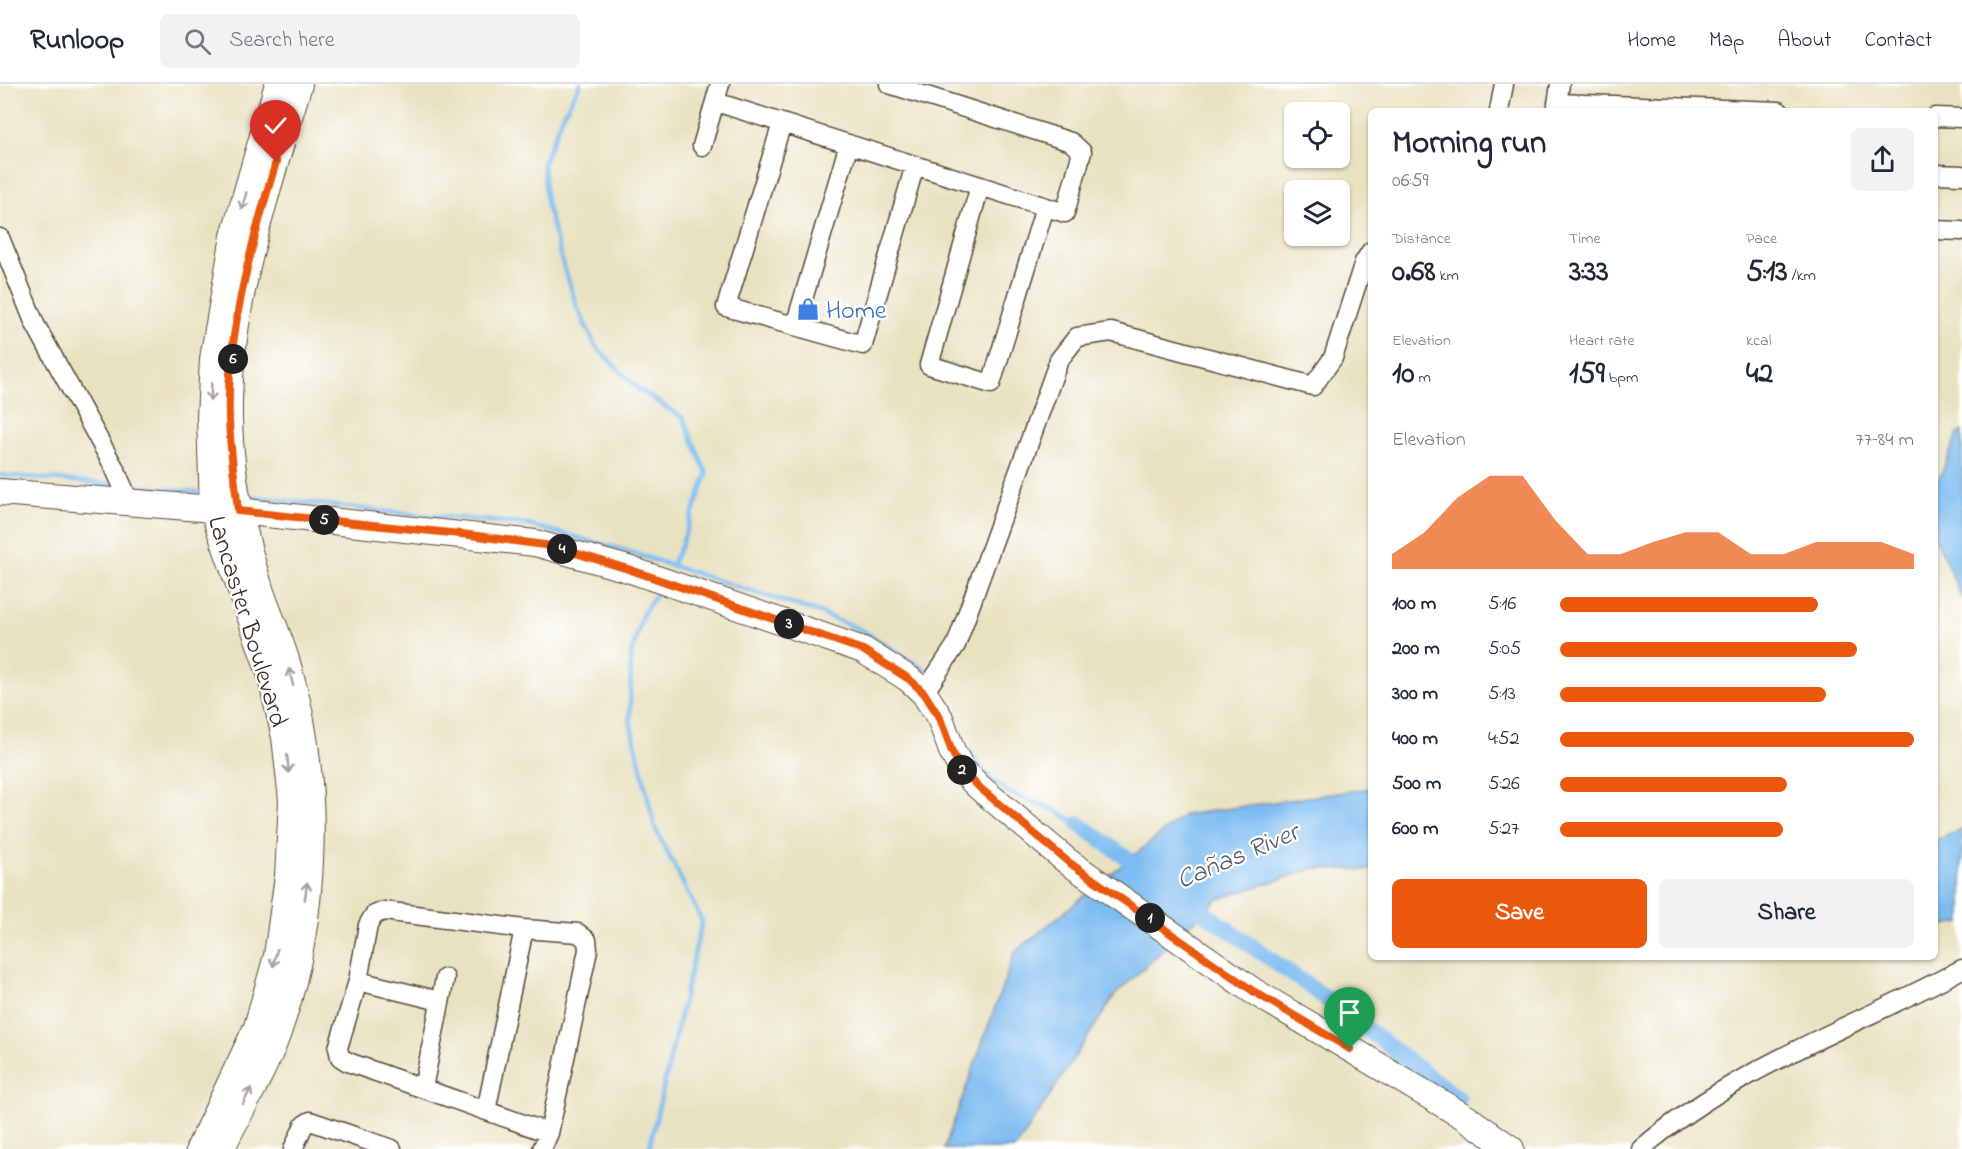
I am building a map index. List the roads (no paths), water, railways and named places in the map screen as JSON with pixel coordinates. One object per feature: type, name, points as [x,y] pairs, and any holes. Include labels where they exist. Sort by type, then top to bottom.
[{"type":"main road","name":"Lancaster Boulevard","points":[[199,1149],[257,1026],[277,956],[288,876],[292,800],[285,737],[270,673],[213,510],[210,417],[213,359],[234,236],[278,84]]},
{"type":"main road","name":"Lancaster Boulevard","points":[[221,1149],[276,1035],[297,959],[308,879],[312,799],[304,734],[289,669],[261,591],[238,511],[229,419],[232,362],[253,240],[299,84]]},
{"type":"main road","points":[[0,492],[238,511],[470,535],[552,546],[628,569],[863,650],[909,679],[924,693],[940,718],[952,752],[963,771],[1067,861],[1279,1007],[1440,1102],[1511,1149]]},
{"type":"street","points":[[702,146],[718,93],[782,123],[1065,213],[1082,152],[1071,142],[889,84]]},
{"type":"street","points":[[1500,108],[1504,84]]},
{"type":"street","points":[[1560,84],[1556,107],[1612,108]]},
{"type":"street","points":[[1938,117],[1962,118]]},
{"type":"street","points":[[782,123],[726,308],[863,345],[915,165]]},
{"type":"street","points":[[795,326],[849,144]]},
{"type":"street","points":[[1938,174],[1962,175]]},
{"type":"street","points":[[980,186],[929,365],[991,384],[1045,207]]},
{"type":"street","points":[[1938,230],[1962,231]]},
{"type":"street","points":[[0,238],[36,324],[114,467],[130,503]]},
{"type":"street","points":[[924,693],[956,645],[1059,360],[1077,337],[1111,332],[1313,386],[1333,358],[1368,256]]},
{"type":"street","points":[[384,911],[524,929],[578,933],[587,940],[588,950],[545,1141],[486,1111],[348,1062],[340,1057],[338,1048],[358,981],[368,925],[374,915],[384,911]]},
{"type":"street","points":[[486,1111],[524,929]]},
{"type":"street","points":[[1641,1149],[1671,1122],[1755,1073],[1962,969]]},
{"type":"street","points":[[423,1088],[445,978]]},
{"type":"street","points":[[358,981],[440,1001]]},
{"type":"street","points":[[293,1149],[304,1125],[310,1121],[392,1149]]},
{"type":"water","points":[[1962,431],[1962,599],[1938,543],[1938,481],[1958,434]]},
{"type":"water","name":"Cañas River","points":[[1368,788],[1368,870],[1316,868],[1218,899],[1115,995],[1015,1149],[944,1149],[1015,952],[1184,815]]},
{"type":"water","points":[[1962,830],[1962,922],[1938,926],[1938,839]]},
{"type":"waterway","points":[[580,84],[562,117],[543,164],[546,202],[577,307],[596,347],[638,389],[683,418],[707,474],[680,548],[671,566]]},
{"type":"waterway","points":[[0,475],[110,484]]},
{"type":"waterway","points":[[127,486],[199,492]]},
{"type":"waterway","points":[[246,496],[525,524],[620,549],[817,612],[862,630],[925,670]]},
{"type":"waterway","points":[[649,1149],[702,921],[655,828],[630,721],[631,656],[642,615],[659,590]]},
{"type":"waterway","points":[[948,705],[966,748],[991,779],[1009,793],[1052,809],[1079,824]]},
{"type":"waterway","points":[[1079,824],[1148,873]]},
{"type":"waterway","name":"Cañas River","points":[[1186,900],[1316,991],[1459,1099]]},
{"type":"place","name":"Home","points":[[808,309]]}]
